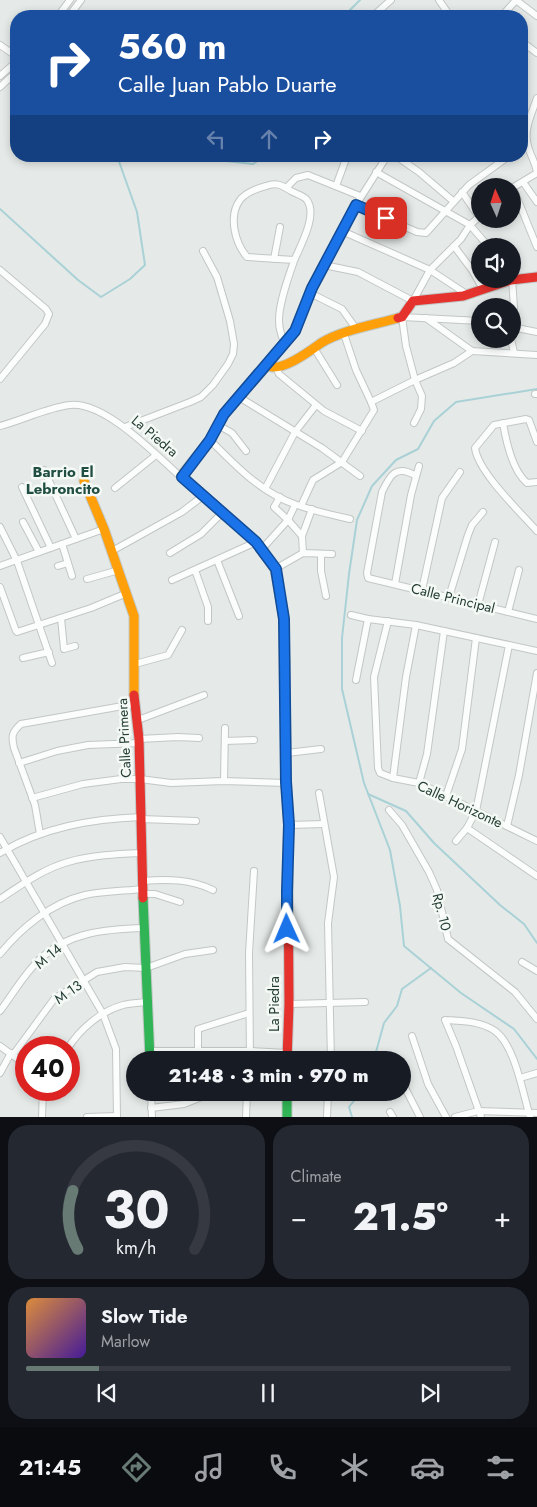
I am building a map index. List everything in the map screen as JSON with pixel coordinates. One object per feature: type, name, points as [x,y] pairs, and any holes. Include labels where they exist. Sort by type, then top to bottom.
[{"type":"street","points":[[380,10],[391,0]]},
{"type":"street","points":[[507,10],[516,0],[537,16]]},
{"type":"street","points":[[0,76],[10,67]]},
{"type":"street","points":[[0,87],[10,78]]},
{"type":"street","points":[[528,124],[537,98]]},
{"type":"street","points":[[528,153],[536,167],[537,173],[523,182],[537,202]]},
{"type":"street","points":[[336,186],[345,162]]},
{"type":"street","points":[[182,477],[210,440],[224,414],[271,366],[284,342],[295,331],[310,293],[324,265],[360,196],[383,162]]},
{"type":"street","points":[[405,162],[454,201]]},
{"type":"street","points":[[356,205],[423,234],[426,233],[469,185],[496,162]]},
{"type":"street","points":[[376,172],[470,225],[481,238]]},
{"type":"street","points":[[286,188],[296,178],[308,174],[360,196]]},
{"type":"street","points":[[284,342],[280,332],[279,319],[294,260],[309,223],[310,208],[307,200],[282,185],[273,184],[252,191],[240,200],[236,212],[235,228],[241,250],[247,257],[294,260]]},
{"type":"street","points":[[462,192],[471,204]]},
{"type":"street","points":[[521,208],[537,247]]},
{"type":"street","points":[[414,423],[421,409],[422,396],[415,380],[406,346],[402,317],[430,270],[454,246],[470,225]]},
{"type":"street","points":[[274,259],[280,227]]},
{"type":"street","points":[[342,232],[430,270],[468,294]]},
{"type":"street","points":[[324,265],[358,272],[413,301],[468,294],[483,289],[472,270],[454,246]]},
{"type":"street","points":[[125,427],[201,397],[208,391],[231,359],[234,344],[230,321],[217,277],[203,250]]},
{"type":"street","points":[[0,270],[46,308],[49,314],[44,324],[0,379]]},
{"type":"street","points":[[521,278],[537,277]]},
{"type":"street","points":[[310,293],[342,310],[357,330]]},
{"type":"street","points":[[271,366],[295,360],[330,338],[402,317],[471,321]]},
{"type":"street","points":[[425,317],[472,351],[537,355]]},
{"type":"street","points":[[521,329],[537,332]]},
{"type":"street","points":[[172,580],[217,560],[259,546],[288,520],[313,480],[342,462],[374,410],[356,370],[344,334]]},
{"type":"street","points":[[314,348],[337,385]]},
{"type":"street","points":[[513,348],[514,353]]},
{"type":"street","points":[[371,402],[454,363],[472,351]]},
{"type":"street","points":[[271,366],[324,411],[362,431]]},
{"type":"street","points":[[239,398],[322,448],[360,476]]},
{"type":"street","name":"La Piedra","points":[[0,426],[58,408],[76,405],[94,410],[125,427],[259,546],[276,569],[284,619],[286,782],[289,825],[287,1051]]},
{"type":"street","points":[[265,489],[295,432],[316,405]]},
{"type":"street","points":[[537,442],[528,419],[494,425],[475,448],[476,455],[493,482],[537,531]]},
{"type":"street","points":[[503,424],[510,453],[521,476],[527,483],[537,482]]},
{"type":"street","points":[[218,425],[232,434],[246,451]]},
{"type":"street","points":[[210,440],[242,472],[265,489],[298,505],[350,519]]},
{"type":"street","points":[[114,488],[156,455]]},
{"type":"street","points":[[395,584],[419,466]]},
{"type":"street","points":[[44,470],[76,539]]},
{"type":"street","name":"Calle Principal","points":[[416,476],[409,472],[399,471],[394,473],[382,492],[366,573],[368,578],[536,619]]},
{"type":"street","points":[[422,590],[442,498],[460,472]]},
{"type":"street","name":"Calle Primera","points":[[84,481],[112,550],[127,593],[135,624],[134,704],[140,741],[149,1051]]},
{"type":"street","points":[[22,488],[51,548]]},
{"type":"street","points":[[112,550],[182,512],[203,496]]},
{"type":"street","points":[[280,497],[274,507],[302,536]]},
{"type":"street","points":[[303,554],[302,536],[312,509]]},
{"type":"street","points":[[449,597],[468,535],[472,526],[483,512]]},
{"type":"street","points":[[170,553],[201,534],[222,513]]},
{"type":"street","points":[[23,522],[39,552]]},
{"type":"street","points":[[0,527],[17,561],[52,663]]},
{"type":"street","points":[[0,566],[104,529]]},
{"type":"street","points":[[478,605],[495,542]]},
{"type":"street","points":[[62,544],[72,576]]},
{"type":"street","points":[[276,569],[303,554],[332,554]]},
{"type":"street","points":[[321,554],[321,571],[326,596]]},
{"type":"street","points":[[217,560],[239,616]]},
{"type":"street","points":[[58,566],[68,563]]},
{"type":"street","points":[[87,579],[119,570]]},
{"type":"street","points":[[195,570],[208,607],[208,621]]},
{"type":"street","points":[[508,612],[519,570]]},
{"type":"street","points":[[0,587],[17,632],[91,608],[127,593]]},
{"type":"street","points":[[536,619],[537,610]]},
{"type":"street","points":[[351,614],[368,619],[444,631],[537,651]]},
{"type":"street","points":[[60,618],[64,649],[75,646]]},
{"type":"street","points":[[356,680],[368,619]]},
{"type":"street","name":"Calle Horizonte","points":[[388,621],[374,677],[378,768],[380,773],[393,778],[419,783],[536,839]]},
{"type":"street","points":[[393,778],[406,677],[416,626]]},
{"type":"street","points":[[135,664],[168,655],[182,630]]},
{"type":"street","points":[[419,783],[427,754],[444,631]]},
{"type":"street","points":[[446,796],[462,749],[476,638]]},
{"type":"street","points":[[456,841],[467,828],[476,811],[509,645]]},
{"type":"street","points":[[23,658],[49,652]]},
{"type":"street","points":[[507,826],[519,775],[537,673]]},
{"type":"street","points":[[138,720],[204,695]]},
{"type":"street","points":[[40,834],[35,805],[12,740],[13,731],[20,724],[134,704]]},
{"type":"street","points":[[224,781],[225,728]]},
{"type":"street","points":[[19,763],[57,751],[88,745],[178,736],[199,738]]},
{"type":"street","points":[[225,741],[254,740]]},
{"type":"street","points":[[287,753],[321,749]]},
{"type":"street","points":[[32,798],[83,784],[121,779],[140,779],[171,783],[224,781],[286,782]]},
{"type":"street","points":[[319,793],[334,877],[328,923],[331,1051]]},
{"type":"street","name":"Rp. 10","points":[[389,810],[402,825],[429,872],[437,890],[449,940],[515,992],[537,1018]]},
{"type":"street","points":[[0,853],[40,834],[85,822],[141,818],[196,821]]},
{"type":"street","points":[[289,825],[324,824]]},
{"type":"street","points":[[467,828],[537,876]]},
{"type":"street","points":[[0,837],[103,1014],[116,1050],[117,1117],[87,1117]]},
{"type":"street","points":[[0,899],[25,881],[67,862],[109,855],[142,853]]},
{"type":"street","points":[[190,1051],[251,1051],[249,1013],[250,922],[254,871]]},
{"type":"street","points":[[0,954],[43,912],[83,896],[143,888],[177,880],[206,886],[213,890]]},
{"type":"street","points":[[143,888],[180,902]]},
{"type":"street","name":"M 14","points":[[0,1011],[40,960],[61,943],[91,932],[144,928]]},
{"type":"street","points":[[146,968],[185,954],[213,950]]},
{"type":"street","points":[[522,962],[537,971]]},
{"type":"street","name":"M 13","points":[[0,1072],[54,1000],[97,972],[125,967],[146,968]]},
{"type":"street","points":[[76,1036],[103,1014],[123,1005],[147,1002]]},
{"type":"street","points":[[289,1004],[364,1002]]},
{"type":"street","points":[[198,1050],[198,1029],[249,1013]]},
{"type":"street","points":[[479,1114],[456,1046],[445,1020],[475,1023],[488,1027],[501,1037],[514,1060],[529,1115]]},
{"type":"street","points":[[412,1036],[428,1084],[446,1117]]},
{"type":"street","points":[[0,1046],[15,1056]]},
{"type":"street","points":[[520,1078],[537,1073]]},
{"type":"street","points":[[411,1100],[420,1117]]},
{"type":"street","points":[[42,1117],[43,1101]]},
{"type":"street","points":[[151,1101],[152,1117]]},
{"type":"street","points":[[151,1108],[184,1104],[192,1101]]},
{"type":"street","points":[[246,1117],[247,1101]]},
{"type":"street","points":[[286,1101],[287,1117]]},
{"type":"street","points":[[327,1117],[328,1101]]},
{"type":"street","points":[[455,1117],[479,1114],[529,1115],[537,1113]]},
{"type":"waterway","points":[[350,10],[360,0]]},
{"type":"waterway","points":[[0,209],[78,280],[101,297],[130,279],[145,265],[137,212],[119,162]]},
{"type":"waterway","points":[[235,162],[253,164],[256,162]]},
{"type":"waterway","points":[[537,389],[456,402],[434,421],[418,449],[396,460],[372,486],[357,520],[342,638],[342,689],[364,783],[390,850],[400,906],[404,946],[461,993],[514,1029],[537,1059]]},
{"type":"waterway","points":[[368,794],[406,811],[434,843],[500,905],[524,924],[537,943]]},
{"type":"waterway","points":[[376,1051],[384,1023],[397,1006],[402,989],[431,968]]},
{"type":"waterway","points":[[352,1117],[349,1107],[354,1101]]},
{"type":"traffic: fast","points":[[181,476],[256,542],[275,569],[284,619],[285,663]]},
{"type":"traffic: fast","points":[[143,898],[150,1051]]},
{"type":"traffic: fast","points":[[287,1101],[287,1117]]},
{"type":"traffic: slow","points":[[181,476],[210,440],[224,414],[267,365],[272,367],[286,364],[329,338],[358,328],[398,318]]},
{"type":"traffic: slow","points":[[84,481],[104,529],[134,616],[134,695]]},
{"type":"traffic: slow","points":[[285,663],[286,783],[289,825],[288,859]]},
{"type":"traffic: jam","points":[[398,318],[402,317],[413,301],[463,296],[511,280],[537,277]]},
{"type":"traffic: jam","points":[[134,695],[139,739],[143,898]]},
{"type":"traffic: jam","points":[[287,1051],[289,1004],[288,859]]},
{"type":"district","name":"Barrio El Lebroncito","points":[[63,480]]},
{"type":"route","points":[[287,929],[289,825],[286,782],[284,619],[276,569],[256,542],[182,477],[210,440],[224,414],[295,331],[312,288],[356,205],[386,218]]}]
